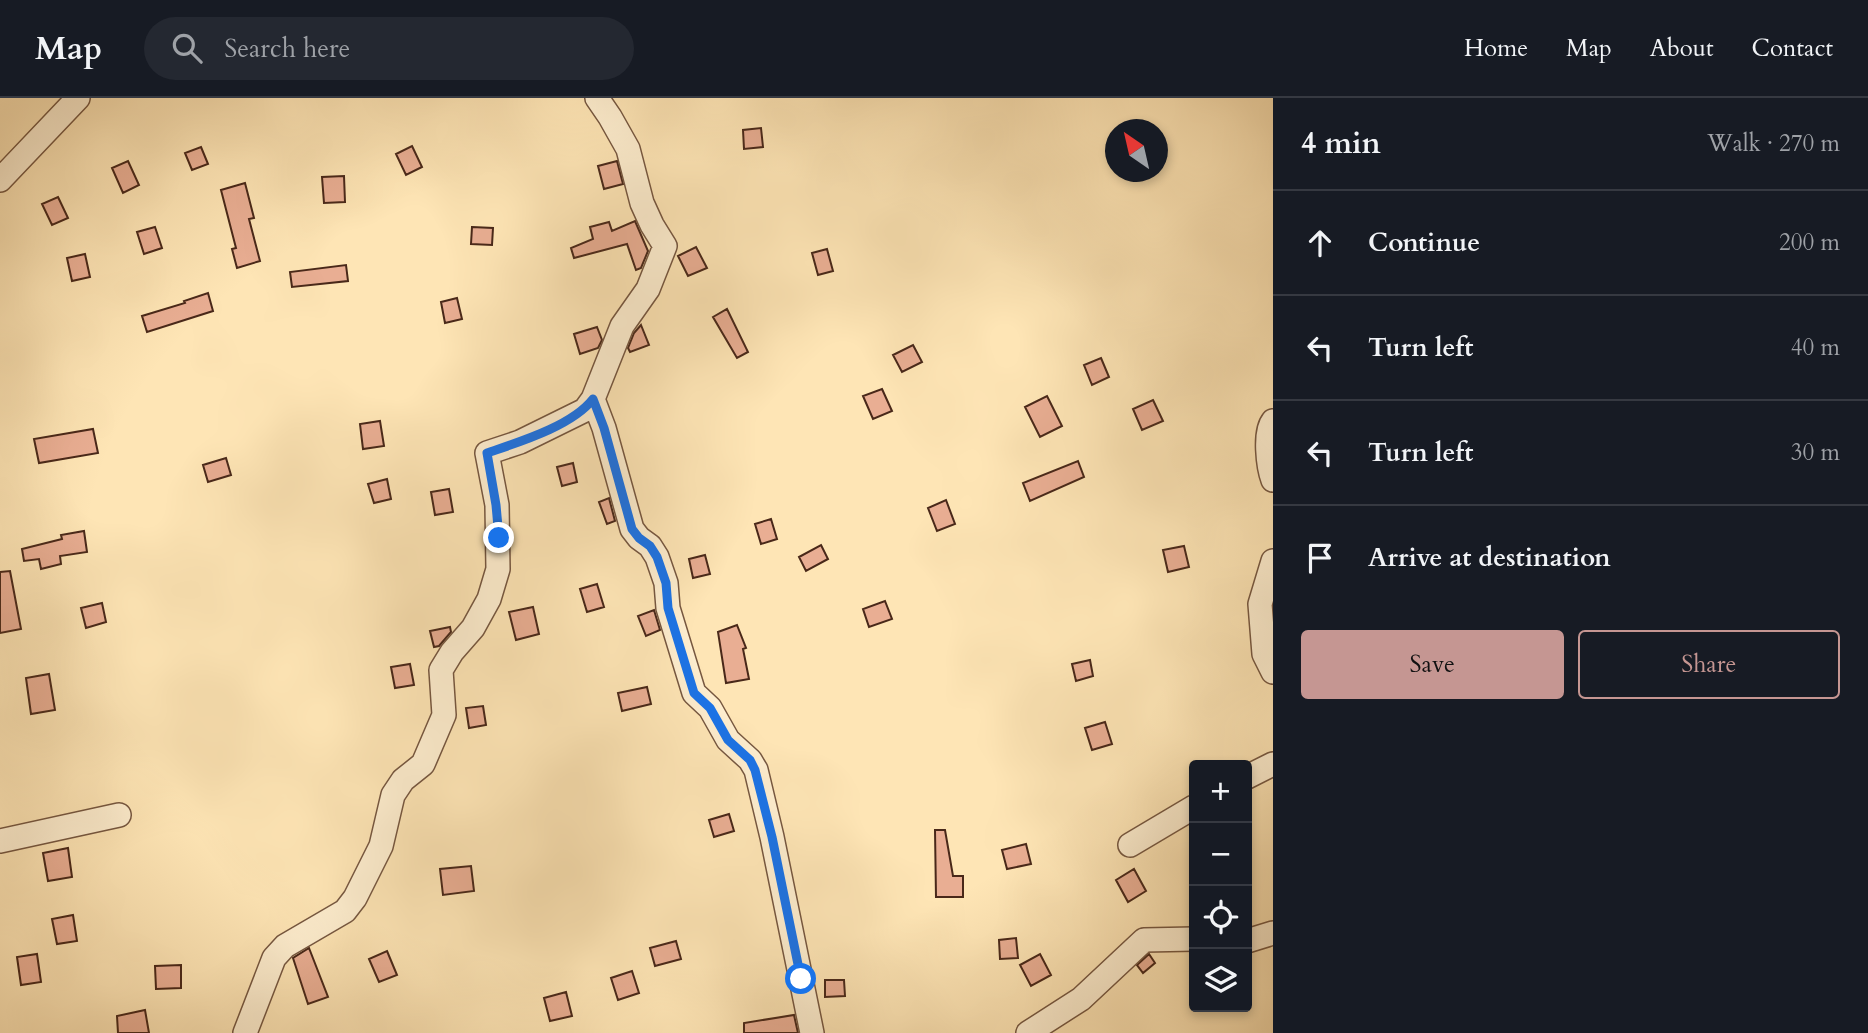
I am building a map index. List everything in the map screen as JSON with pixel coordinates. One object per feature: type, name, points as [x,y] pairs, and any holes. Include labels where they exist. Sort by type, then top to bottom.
[{"type":"street","points":[[0,180],[78,98]]},
{"type":"street","points":[[245,1033],[274,958],[285,946],[345,911],[355,898],[381,846],[393,795],[403,780],[423,764],[444,715],[441,670],[452,652],[473,628],[489,599],[498,569],[496,505],[487,453],[520,442],[584,410],[593,399],[622,326],[649,289],[665,246],[642,203],[628,149],[597,98]]},
{"type":"street","points":[[593,399],[604,428],[632,529],[650,546],[666,583],[668,608],[694,693],[710,708],[728,740],[750,760],[755,770],[772,837],[812,1033]]},
{"type":"street","points":[[1273,421],[1268,426],[1269,468],[1273,480]]},
{"type":"street","points":[[1273,561],[1261,604],[1264,654],[1273,672]]},
{"type":"street","points":[[1252,774],[1273,764]]},
{"type":"street","points":[[1130,845],[1189,810]]},
{"type":"street","points":[[0,841],[119,815]]},
{"type":"street","points":[[1252,939],[1273,933]]},
{"type":"street","points":[[1028,1033],[1081,999],[1144,940],[1189,939]]},
{"type":"building","points":[[761,128],[763,147],[744,149],[743,130]]},
{"type":"building","points":[[412,146],[422,167],[406,175],[396,154]]},
{"type":"building","points":[[201,147],[208,164],[192,170],[185,153]]},
{"type":"building","points":[[128,161],[139,185],[123,193],[112,168]]},
{"type":"building","points":[[617,161],[623,184],[604,189],[598,166]]},
{"type":"building","points":[[344,176],[345,202],[324,203],[322,177]]},
{"type":"building","points":[[245,183],[254,218],[249,219],[260,261],[237,268],[232,249],[236,248],[221,190]]},
{"type":"building","points":[[58,197],[68,218],[52,225],[42,204]]},
{"type":"building","points":[[635,221],[648,251],[641,268],[636,270],[627,244],[574,258],[571,248],[593,239],[590,227],[609,222],[612,231]]},
{"type":"building","points":[[155,227],[162,248],[144,254],[137,232]]},
{"type":"building","points":[[472,227],[493,228],[492,245],[471,244]]},
{"type":"building","points":[[696,247],[707,268],[688,276],[678,256]]},
{"type":"building","points":[[827,249],[833,271],[818,275],[812,253]]},
{"type":"building","points":[[85,254],[90,277],[72,281],[67,258]]},
{"type":"building","points":[[346,265],[348,281],[292,287],[290,272]]},
{"type":"building","points":[[208,293],[213,311],[147,332],[142,316]]},
{"type":"building","points":[[457,298],[462,319],[445,323],[441,302]]},
{"type":"building","points":[[727,309],[748,352],[737,358],[713,317]]},
{"type":"building","points":[[641,325],[649,345],[630,352],[628,348],[634,333]]},
{"type":"building","points":[[597,327],[602,340],[598,348],[580,354],[574,334]]},
{"type":"building","points":[[913,345],[922,362],[902,372],[893,355]]},
{"type":"building","points":[[1101,358],[1109,377],[1092,385],[1084,365]]},
{"type":"building","points":[[882,389],[892,411],[873,419],[863,396]]},
{"type":"building","points":[[1047,396],[1062,426],[1040,437],[1025,407]]},
{"type":"building","points":[[1153,400],[1163,421],[1142,430],[1133,409]]},
{"type":"building","points":[[380,421],[384,446],[363,449],[360,424]]},
{"type":"building","points":[[93,429],[98,453],[39,463],[34,439]]},
{"type":"building","points":[[226,458],[231,475],[208,482],[203,465]]},
{"type":"building","points":[[1078,461],[1084,477],[1030,501],[1023,483]]},
{"type":"building","points":[[573,463],[577,482],[562,486],[557,467]]},
{"type":"building","points":[[387,479],[391,499],[374,503],[368,484]]},
{"type":"building","points":[[449,489],[453,512],[435,515],[431,492]]},
{"type":"building","points":[[609,498],[615,521],[607,524],[599,502]]},
{"type":"building","points":[[946,500],[955,524],[937,531],[928,508]]},
{"type":"building","points":[[771,519],[777,539],[761,544],[755,524]]},
{"type":"building","points":[[84,531],[87,552],[60,556],[61,564],[41,569],[39,559],[24,561],[22,549],[62,539],[61,535]]},
{"type":"building","points":[[821,545],[828,559],[806,571],[799,557]]},
{"type":"building","points":[[1184,546],[1189,567],[1168,572],[1163,550]]},
{"type":"building","points":[[705,555],[710,574],[693,578],[689,559]]},
{"type":"building","points":[[10,571],[21,629],[0,633],[0,572]]},
{"type":"building","points":[[597,584],[604,607],[587,612],[580,589]]},
{"type":"building","points":[[885,601],[892,619],[869,627],[863,609]]},
{"type":"building","points":[[102,603],[106,622],[86,628],[81,608]]},
{"type":"building","points":[[533,607],[539,634],[516,640],[509,612]]},
{"type":"building","points":[[654,610],[660,630],[646,636],[638,616]]},
{"type":"building","points":[[737,625],[746,648],[743,649],[749,679],[726,683],[718,632]]},
{"type":"building","points":[[450,627],[451,632],[439,646],[434,647],[430,631]]},
{"type":"building","points":[[1090,660],[1093,676],[1076,681],[1072,664]]},
{"type":"building","points":[[410,664],[414,685],[395,688],[391,667]]},
{"type":"building","points":[[49,674],[55,710],[31,714],[26,678]]},
{"type":"building","points":[[647,687],[651,704],[622,711],[618,693]]},
{"type":"building","points":[[483,706],[486,725],[469,728],[466,708]]},
{"type":"building","points":[[1105,722],[1112,744],[1092,750],[1085,728]]},
{"type":"building","points":[[729,814],[734,831],[714,837],[709,820]]},
{"type":"building","points":[[935,830],[945,830],[953,876],[963,876],[963,897],[936,897]]},
{"type":"building","points":[[1026,844],[1031,864],[1007,869],[1002,850]]},
{"type":"building","points":[[68,848],[72,877],[48,881],[43,853]]},
{"type":"building","points":[[471,866],[474,891],[443,895],[440,869]]},
{"type":"building","points":[[1134,869],[1146,891],[1128,902],[1116,880]]},
{"type":"building","points":[[73,915],[77,941],[57,944],[52,919]]},
{"type":"building","points":[[1016,938],[1018,958],[1000,959],[999,940]]},
{"type":"building","points":[[676,941],[681,959],[655,966],[650,948]]},
{"type":"building","points":[[309,948],[328,997],[308,1004],[293,958]]},
{"type":"building","points":[[387,951],[397,975],[379,982],[369,959]]},
{"type":"building","points":[[37,954],[41,982],[21,985],[17,957]]},
{"type":"building","points":[[1040,954],[1051,975],[1031,986],[1020,965]]},
{"type":"building","points":[[1149,954],[1155,963],[1143,973],[1137,965]]},
{"type":"building","points":[[181,965],[181,988],[156,989],[155,966]]},
{"type":"building","points":[[632,971],[639,993],[618,1000],[611,978]]},
{"type":"building","points":[[825,980],[844,980],[845,996],[825,997]]},
{"type":"building","points":[[566,992],[572,1016],[550,1021],[544,998]]},
{"type":"building","points":[[145,1010],[149,1033],[118,1033],[117,1016]]},
{"type":"building","points":[[794,1015],[798,1033],[744,1033],[744,1023]]},
{"type":"route","points":[[499,538],[487,453],[548,429],[584,410],[593,399],[604,428],[632,529],[650,546],[657,557],[666,583],[668,608],[694,693],[710,708],[728,740],[750,760],[755,770],[772,837],[801,979]]}]
